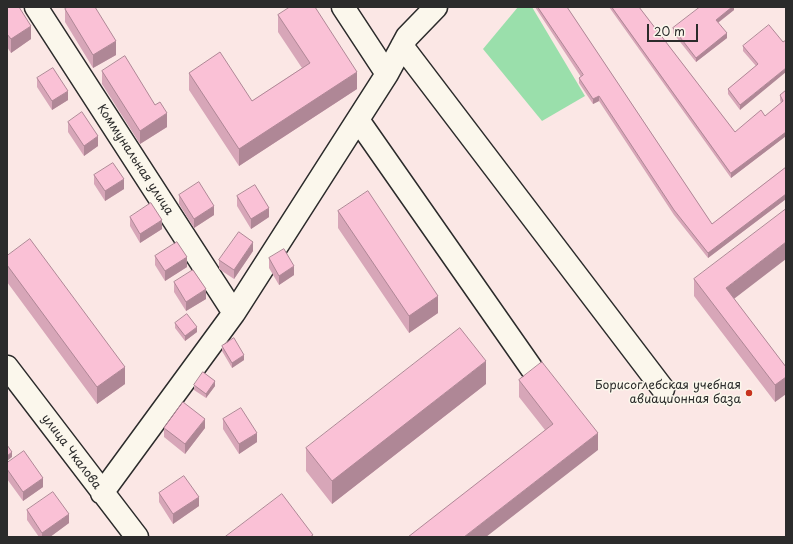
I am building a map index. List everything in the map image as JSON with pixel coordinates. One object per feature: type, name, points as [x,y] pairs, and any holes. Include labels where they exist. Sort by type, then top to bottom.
[{"type":"street","name":"Коммунальная улица","points":[[36,7],[234,313]]},
{"type":"street","points":[[343,7],[387,74]]},
{"type":"street","points":[[102,493],[234,313],[387,74],[407,37],[436,7]]},
{"type":"street","points":[[402,46],[663,389]]},
{"type":"street","points":[[358,120],[532,369]]},
{"type":"street","name":"улица Чкалова","points":[[7,366],[102,493],[137,537]]},
{"type":"green space","points":[[518,7],[532,7],[585,96],[542,121],[483,49]]},
{"type":"building","points":[[7,7],[19,7],[31,26],[11,39],[7,34]]},
{"type":"building","points":[[68,7],[95,7],[116,41],[93,55],[65,9]]},
{"type":"building","points":[[290,7],[315,7],[357,72],[239,149],[189,73],[220,52],[252,101],[310,63],[278,15]]},
{"type":"building","points":[[538,7],[567,7],[712,224],[786,167],[786,194],[708,253],[674,210],[599,96],[593,99],[579,78],[583,75]]},
{"type":"building","points":[[612,7],[639,7],[735,132],[761,110],[765,116],[783,101],[780,95],[786,90],[786,132],[731,173]]},
{"type":"building","points":[[700,7],[732,7],[716,20],[727,33],[696,58],[673,28]]},
{"type":"building","points":[[769,25],[783,42],[786,40],[786,68],[740,105],[728,89],[758,64],[743,46]]},
{"type":"building","points":[[125,56],[155,105],[160,102],[167,113],[140,131],[102,71]]},
{"type":"building","points":[[53,68],[68,91],[52,101],[37,78]]},
{"type":"building","points":[[82,112],[98,136],[84,146],[68,122]]},
{"type":"building","points":[[113,163],[124,179],[105,191],[94,175]]},
{"type":"building","points":[[199,182],[214,206],[194,219],[179,195]]},
{"type":"building","points":[[255,185],[269,208],[251,219],[237,196]]},
{"type":"building","points":[[368,191],[438,296],[409,316],[338,211]]},
{"type":"building","points":[[151,203],[162,220],[140,234],[130,217]]},
{"type":"building","points":[[786,209],[786,242],[726,288],[786,367],[786,377],[775,385],[694,279]]},
{"type":"building","points":[[239,232],[253,242],[234,270],[219,260]]},
{"type":"building","points":[[30,239],[125,367],[97,387],[7,265],[7,256]]},
{"type":"building","points":[[177,242],[187,257],[165,271],[155,256]]},
{"type":"building","points":[[284,249],[294,266],[279,276],[269,258]]},
{"type":"building","points":[[193,270],[206,289],[186,302],[174,282]]},
{"type":"building","points":[[187,314],[197,327],[185,336],[175,323]]},
{"type":"building","points":[[460,328],[486,361],[332,481],[306,448]]},
{"type":"building","points":[[234,338],[244,355],[232,363],[222,346]]},
{"type":"building","points":[[542,362],[598,433],[464,537],[408,537],[553,424],[519,380]]},
{"type":"building","points":[[203,372],[215,381],[206,394],[194,385]]},
{"type":"building","points":[[183,402],[205,419],[185,444],[164,428]]},
{"type":"building","points":[[241,408],[257,433],[239,444],[223,419]]},
{"type":"building","points":[[7,445],[12,452],[7,456]]},
{"type":"building","points":[[24,451],[43,478],[23,492],[7,469],[7,463]]},
{"type":"building","points":[[184,476],[199,497],[173,514],[159,493]]},
{"type":"building","points":[[53,492],[69,514],[42,533],[27,510]]},
{"type":"building","points":[[282,494],[313,535],[310,537],[225,537]]},
{"type":"place","name":"Борисоглебская учебная авиационная база","points":[[749,393]]}]
